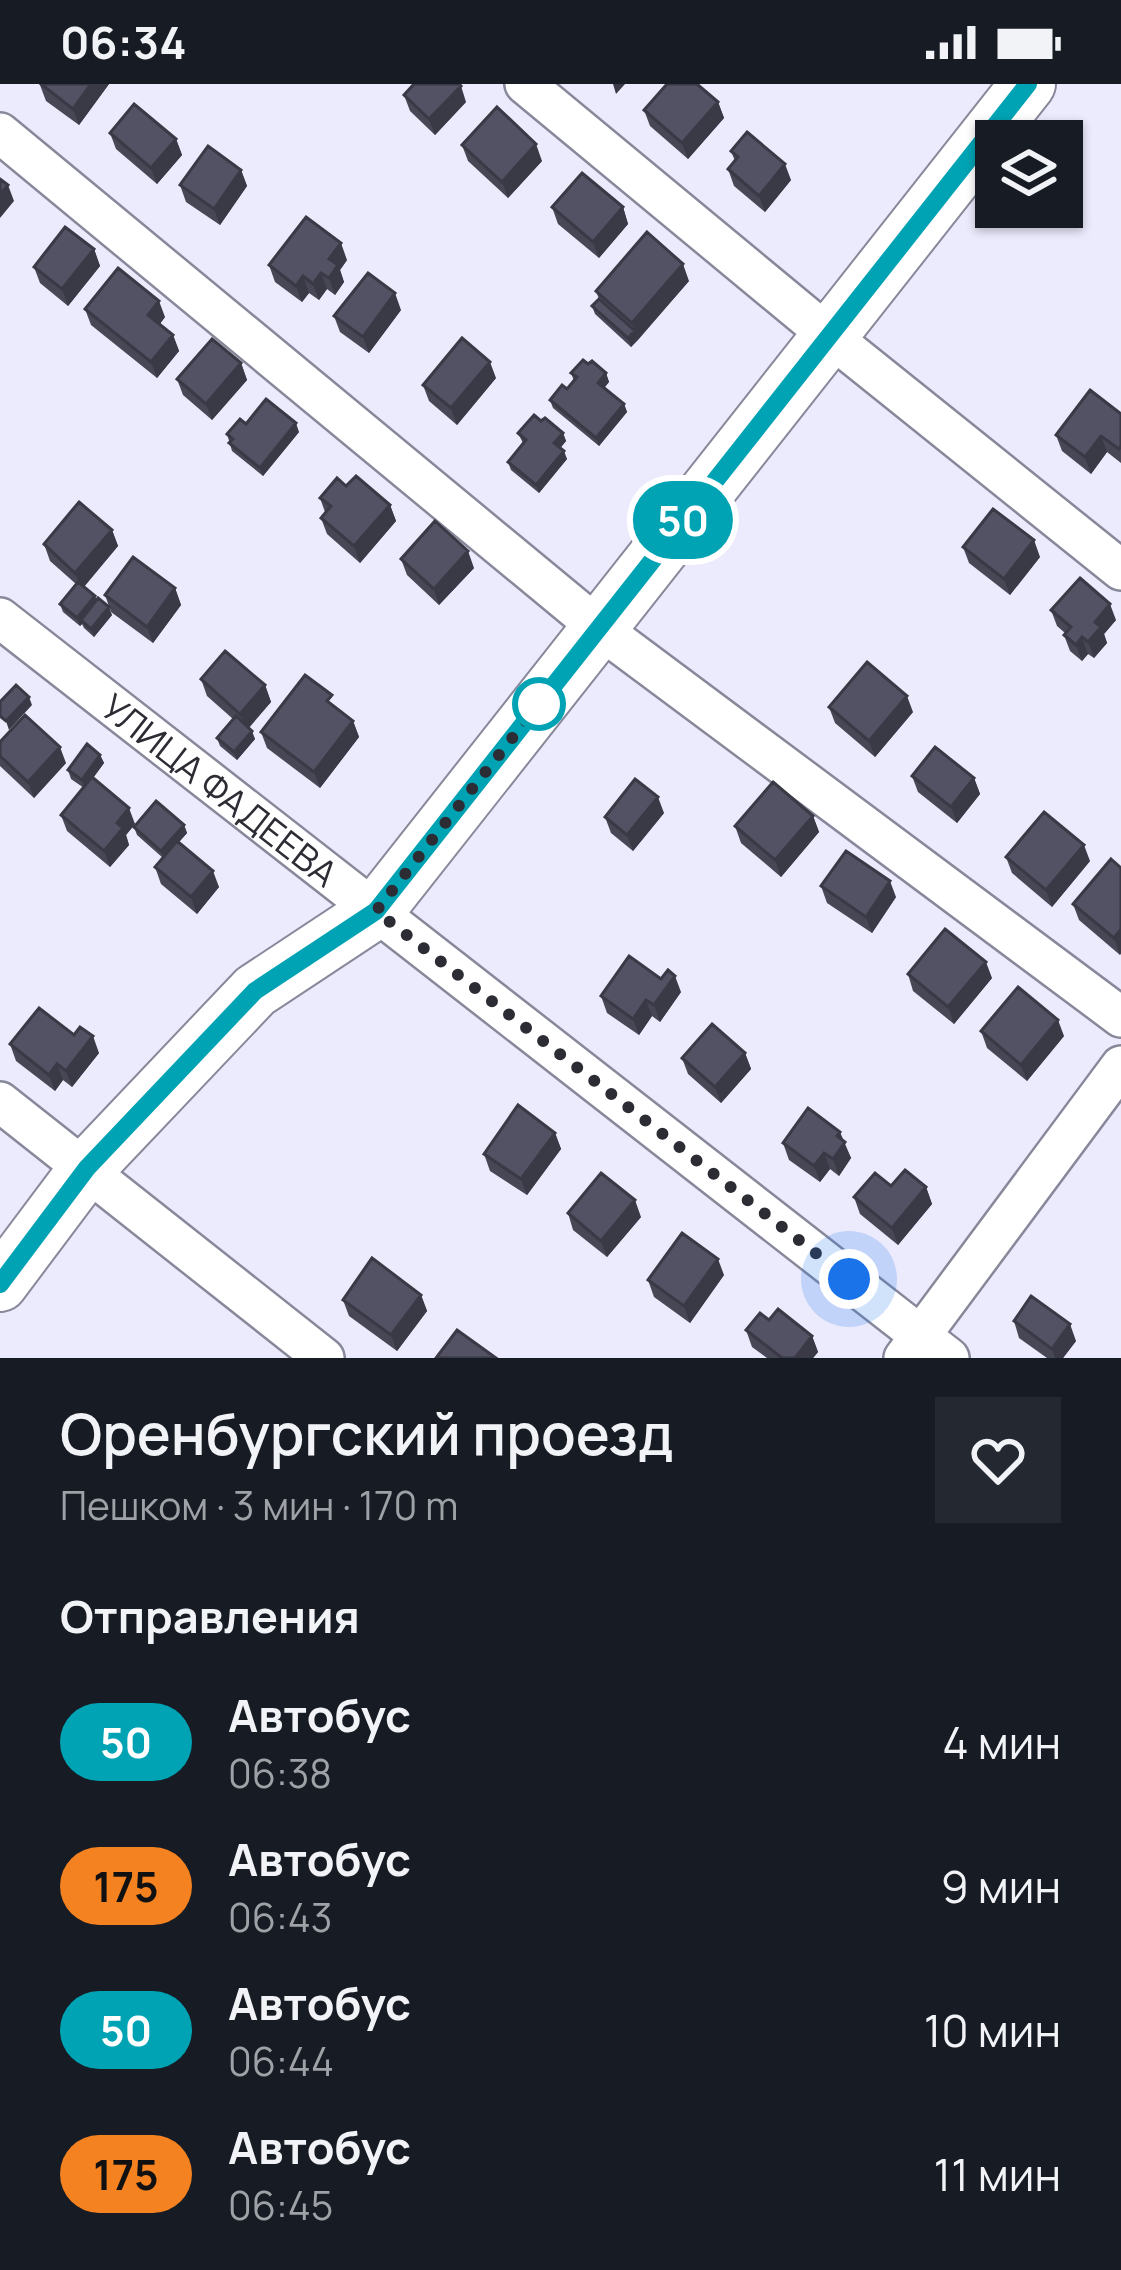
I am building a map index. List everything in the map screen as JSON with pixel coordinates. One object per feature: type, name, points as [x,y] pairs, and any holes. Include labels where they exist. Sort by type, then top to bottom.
[{"type":"street","points":[[525,84],[1121,570]]},
{"type":"street","points":[[0,1284],[87,1168],[255,991],[376,911],[1028,84]]},
{"type":"street","points":[[0,133],[599,628],[1121,1017]]},
{"type":"street","name":"УЛИЦА ФАДЕЕВА","points":[[0,618],[376,911],[925,1351]]},
{"type":"street","points":[[925,1351],[1121,1066]]},
{"type":"street","points":[[0,1102],[324,1358]]},
{"type":"building","points":[[41,84],[91,84],[73,109]]},
{"type":"building","points":[[414,84],[461,86],[429,119],[404,95]]},
{"type":"building","points":[[667,84],[697,84],[718,102],[682,143],[644,110]]},
{"type":"building","points":[[134,104],[176,139],[151,168],[110,133]]},
{"type":"building","points":[[497,107],[536,144],[502,182],[462,145]]},
{"type":"building","points":[[747,132],[785,164],[759,196],[728,169],[738,157],[731,151]]},
{"type":"building","points":[[208,146],[241,170],[214,209],[180,185]]},
{"type":"building","points":[[582,173],[623,207],[593,242],[552,207]]},
{"type":"building","points":[[306,217],[341,243],[329,259],[338,265],[329,278],[321,273],[313,284],[303,276],[296,286],[269,265]]},
{"type":"building","points":[[65,227],[94,249],[62,289],[34,267]]},
{"type":"building","points":[[647,232],[683,264],[632,323],[596,291]]},
{"type":"building","points":[[118,268],[159,301],[148,315],[173,335],[151,362],[85,309]]},
{"type":"building","points":[[368,273],[395,293],[363,337],[334,316]]},
{"type":"building","points":[[599,299],[635,331],[628,338],[592,306]]},
{"type":"building","points":[[462,338],[490,362],[451,408],[423,385]]},
{"type":"building","points":[[212,339],[241,363],[206,404],[177,379]]},
{"type":"building","points":[[583,360],[606,373],[598,383],[624,404],[596,438],[550,400],[562,385],[567,389],[577,377],[571,373]]},
{"type":"building","points":[[1090,390],[1121,414],[1121,446],[1101,436],[1085,457],[1056,435]]},
{"type":"building","points":[[266,399],[296,423],[260,468],[229,443],[233,439],[227,434],[240,419],[246,424]]},
{"type":"building","points":[[534,415],[563,433],[554,443],[564,451],[536,485],[508,462],[526,440],[518,433]]},
{"type":"building","points":[[356,476],[390,505],[354,546],[321,518],[331,506],[320,498],[337,478],[346,486]]},
{"type":"building","points":[[79,502],[112,530],[75,573],[44,544]]},
{"type":"building","points":[[993,509],[1034,540],[1004,579],[963,547]]},
{"type":"building","points":[[435,521],[468,551],[434,589],[401,559]]},
{"type":"building","points":[[133,557],[175,588],[147,627],[105,595]]},
{"type":"building","points":[[1080,578],[1110,604],[1095,622],[1101,627],[1088,642],[1082,637],[1076,645],[1064,635],[1071,627],[1051,610]]},
{"type":"building","points":[[78,582],[95,596],[77,618],[60,604]]},
{"type":"building","points":[[98,598],[109,607],[91,629],[81,620]]},
{"type":"building","points":[[225,651],[265,685],[240,714],[201,679]]},
{"type":"building","points":[[867,662],[907,696],[869,741],[829,707]]},
{"type":"building","points":[[305,675],[332,695],[327,701],[353,721],[314,772],[261,732]]},
{"type":"building","points":[[16,685],[29,697],[6,721],[0,716],[0,702]]},
{"type":"building","points":[[25,715],[60,747],[28,782],[0,756],[0,742]]},
{"type":"building","points":[[236,716],[252,731],[234,752],[217,738]]},
{"type":"building","points":[[87,744],[100,755],[82,780],[68,770]]},
{"type":"building","points":[[935,747],[974,778],[951,807],[912,776]]},
{"type":"building","points":[[92,777],[129,808],[117,823],[123,828],[104,851],[61,815]]},
{"type":"building","points":[[635,779],[658,797],[627,835],[605,817]]},
{"type":"building","points":[[773,782],[813,816],[775,860],[735,826]]},
{"type":"building","points":[[156,801],[184,825],[161,851],[134,827]]},
{"type":"building","points":[[1044,812],[1084,845],[1046,890],[1006,857]]},
{"type":"building","points":[[177,841],[213,871],[191,897],[155,867]]},
{"type":"building","points":[[846,851],[890,881],[866,917],[821,886]]},
{"type":"building","points":[[1111,859],[1121,868],[1121,929],[1114,938],[1073,904]]},
{"type":"building","points":[[945,929],[986,962],[948,1007],[908,974]]},
{"type":"building","points":[[629,956],[661,979],[668,970],[675,976],[654,1005],[646,1000],[633,1019],[601,996]]},
{"type":"building","points":[[1018,987],[1058,1020],[1021,1065],[981,1031]]},
{"type":"building","points":[[39,1008],[74,1035],[80,1027],[93,1036],[66,1071],[57,1064],[49,1075],[10,1044]]},
{"type":"building","points":[[712,1024],[745,1053],[715,1087],[682,1058]]},
{"type":"building","points":[[518,1105],[555,1133],[521,1179],[484,1154]]},
{"type":"building","points":[[808,1108],[840,1132],[837,1136],[845,1142],[833,1159],[824,1153],[814,1166],[783,1143]]},
{"type":"building","points":[[905,1170],[926,1187],[892,1228],[854,1197],[875,1173],[891,1186]]},
{"type":"building","points":[[601,1173],[635,1200],[601,1241],[568,1213]]},
{"type":"building","points":[[682,1233],[718,1259],[684,1306],[648,1280]]},
{"type":"building","points":[[372,1258],[421,1295],[391,1335],[343,1300]]},
{"type":"building","points":[[1031,1296],[1070,1324],[1052,1349],[1014,1321]]},
{"type":"building","points":[[778,1309],[812,1336],[795,1358],[782,1358],[746,1330],[760,1313],[769,1320]]},
{"type":"building","points":[[457,1330],[496,1358],[436,1358]]},
{"type":"bus line","name":"50","points":[[0,1284],[87,1168],[255,991],[376,911],[1028,84]]},
{"type":"route","points":[[539,704],[376,911],[849,1279]]}]
